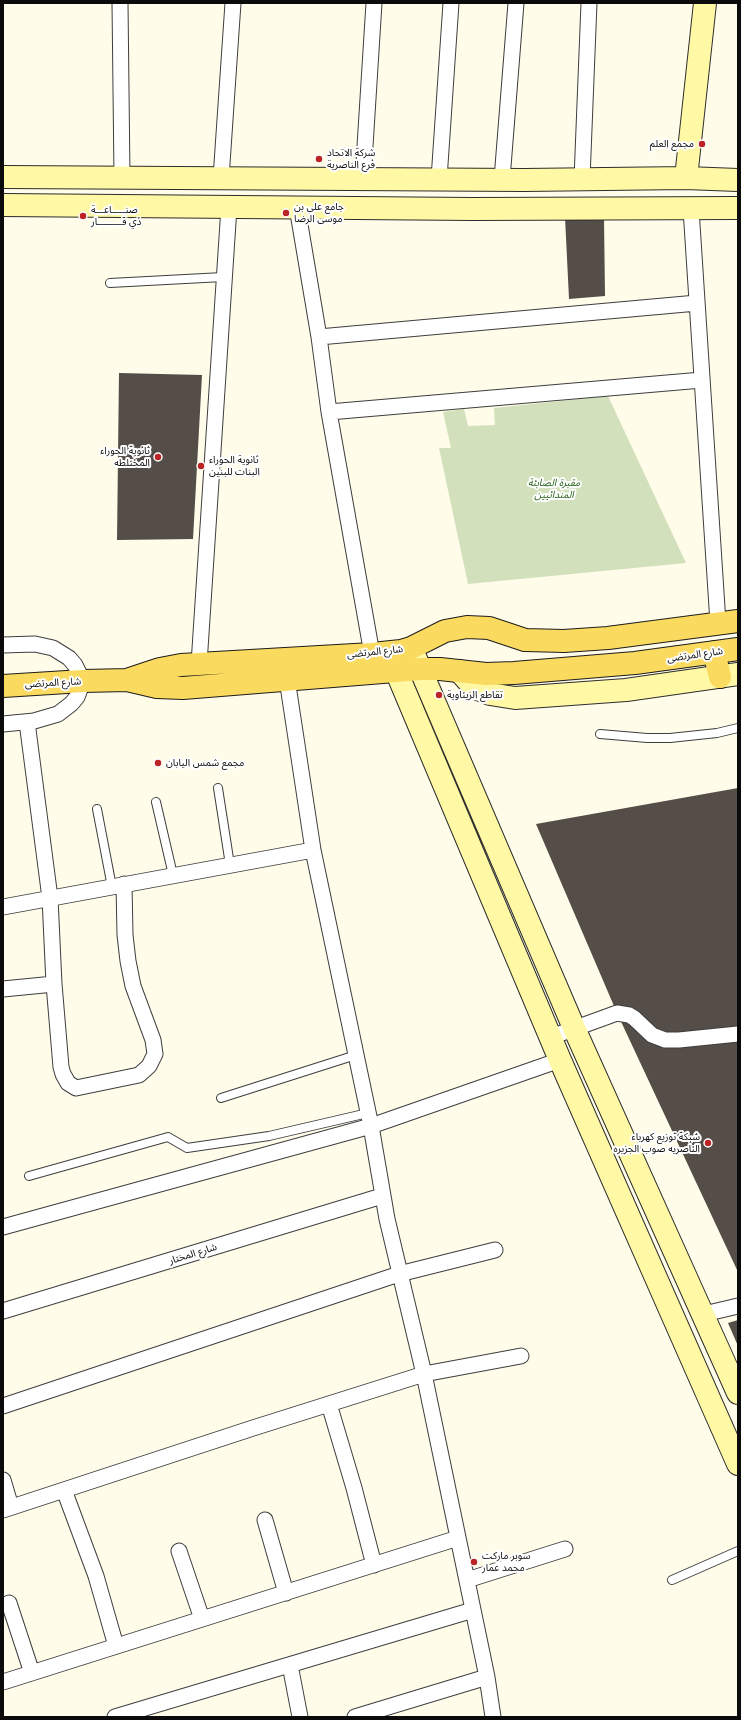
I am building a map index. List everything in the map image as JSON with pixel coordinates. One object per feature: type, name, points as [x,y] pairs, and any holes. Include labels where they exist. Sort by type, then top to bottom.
[{"type":"main road","name":"شارع المرتضى","points":[[3,686],[127,680],[170,689],[286,679],[386,659],[445,632],[467,627],[489,628],[518,638],[549,641],[608,638],[728,622]]},
{"type":"main road","name":"شارع المرتضى","points":[[127,680],[165,667],[199,664],[386,659],[420,669],[486,674],[514,673],[635,663],[738,649]]},
{"type":"main road","points":[[714,652],[729,676]]},
{"type":"street","points":[[120,3],[122,177]]},
{"type":"street","points":[[221,178],[233,3]]},
{"type":"street","points":[[363,178],[374,3]]},
{"type":"street","points":[[439,179],[451,3]]},
{"type":"street","points":[[502,180],[516,3]]},
{"type":"street","points":[[582,179],[589,3]]},
{"type":"street","points":[[686,178],[705,3]]},
{"type":"street","points":[[3,177],[502,180],[686,178],[738,180]]},
{"type":"street","points":[[523,209],[524,180]]},
{"type":"street","points":[[3,205],[523,209],[738,208]]},
{"type":"street","points":[[199,664],[223,277],[229,207]]},
{"type":"street","points":[[298,207],[319,336],[329,412],[386,659],[560,1060],[738,1464]]},
{"type":"street","points":[[691,208],[702,380],[728,622]]},
{"type":"street","points":[[319,336],[697,303]]},
{"type":"street","points":[[329,412],[702,380]]},
{"type":"street","points":[[3,645],[35,644],[53,648],[69,658],[75,665],[83,681],[76,697],[65,709],[50,717],[27,722],[3,724]]},
{"type":"street","points":[[411,648],[574,1028],[704,1314],[738,1393]]},
{"type":"street","points":[[459,671],[473,685],[490,694],[515,698],[626,690],[729,676]]},
{"type":"street","points":[[286,679],[313,850],[369,1120],[382,1196],[399,1274],[424,1374],[487,1677],[493,1717]]},
{"type":"street","points":[[27,722],[50,898],[54,984],[61,1067],[68,1083],[76,1088],[138,1075],[149,1066],[153,1060],[155,1047],[139,1004],[128,961],[118,885]]},
{"type":"street","points":[[3,907],[313,850]]},
{"type":"street","points":[[3,989],[54,984]]},
{"type":"street","points":[[551,1037],[617,1013],[634,1018],[652,1035],[665,1040],[738,1034]]},
{"type":"street","points":[[3,1228],[369,1120],[560,1060]]},
{"type":"street","name":"شارع المختار","points":[[3,1311],[382,1196]]},
{"type":"street","points":[[3,1406],[399,1274],[495,1250]]},
{"type":"street","points":[[704,1314],[738,1306]]},
{"type":"street","points":[[3,1480],[7,1508],[424,1374],[521,1356]]},
{"type":"street","points":[[329,1404],[354,1488],[374,1565]]},
{"type":"street","points":[[64,1490],[96,1576],[116,1646]]},
{"type":"street","points":[[265,1520],[286,1593]]},
{"type":"street","points":[[3,1682],[458,1538]]},
{"type":"street","points":[[467,1580],[565,1550]]},
{"type":"street","points":[[179,1551],[202,1619]]},
{"type":"street","points":[[9,1603],[32,1673]]},
{"type":"street","points":[[115,1717],[473,1610]]},
{"type":"street","points":[[290,1665],[300,1717]]},
{"type":"street","points":[[355,1717],[487,1677]]},
{"type":"lane","points":[[110,283],[223,277]]},
{"type":"lane","points":[[600,734],[624,737],[670,738],[709,734],[738,728]]},
{"type":"lane","points":[[218,788],[230,865]]},
{"type":"lane","points":[[156,802],[173,875]]},
{"type":"lane","points":[[97,809],[118,885]]},
{"type":"lane","points":[[221,1098],[356,1055]]},
{"type":"lane","points":[[30,1176],[168,1136],[187,1148],[369,1120]]},
{"type":"lane","points":[[672,1580],[738,1551]]},
{"type":"green space","name":"مقبرة الصابئة المندائيين","points":[[608,396],[686,563],[468,584],[439,448],[451,448],[443,412],[464,409],[468,426],[495,425],[494,408]]},
{"type":"building","points":[[565,217],[604,218],[605,296],[569,299]]},
{"type":"building","name":"ثانوية الحوراء المختلطه","points":[[119,373],[202,375],[193,539],[117,540]]},
{"type":"building","name":"شبكة توزيع كهرباء الناصريه صوب الجزيره","points":[[738,788],[738,1272],[617,1013],[536,824]]},
{"type":"building","points":[[738,1320],[738,1346],[728,1323]]},
{"type":"place","name":"مجمع العلم","points":[[702,144]]},
{"type":"place","name":"شركة الاتحاد فرع الناصرية","points":[[319,159]]},
{"type":"place","name":"جامع علي بن موسى الرضا","points":[[286,213]]},
{"type":"place","name":"صنـــــاعـــة ذي قـــــــــار","points":[[83,216]]},
{"type":"place","name":"ثانوية الحوراء المختلطه","points":[[158,457]]},
{"type":"place","name":"ثانوية الحوراء البنات للبنين","points":[[201,466]]},
{"type":"place","name":"تقاطع الزيناوية","points":[[439,695]]},
{"type":"place","name":"مجمع شمس اليابان","points":[[158,763]]},
{"type":"place","name":"شبكة توزيع كهرباء الناصريه صوب الجزيره","points":[[708,1143]]},
{"type":"place","name":"سوبر ماركت محمد عمار","points":[[474,1562]]}]
